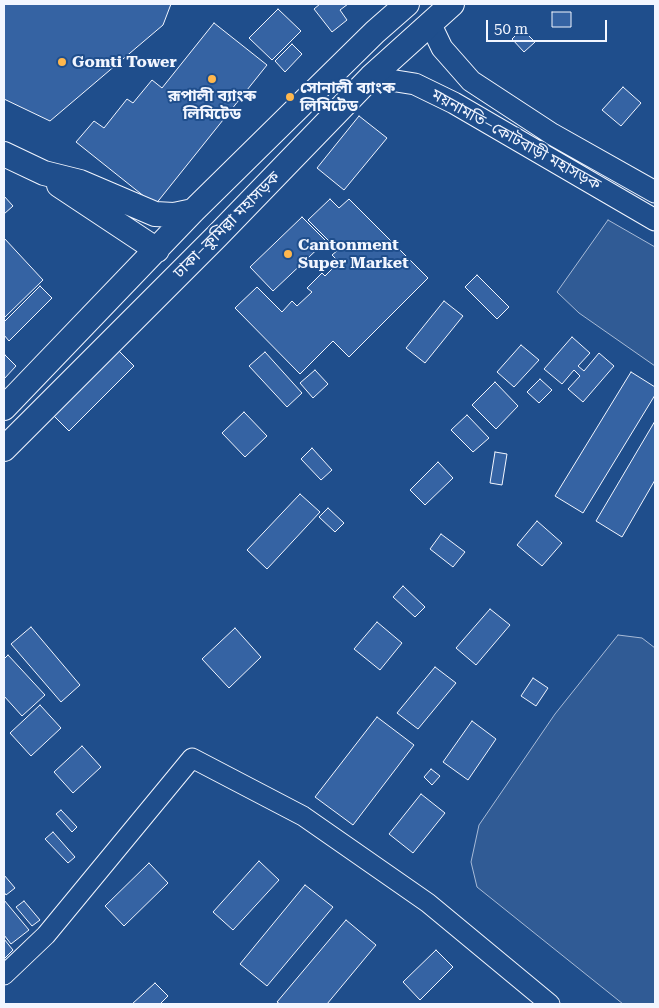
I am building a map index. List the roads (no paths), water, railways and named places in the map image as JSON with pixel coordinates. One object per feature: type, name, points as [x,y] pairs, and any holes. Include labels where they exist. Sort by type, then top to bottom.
[{"type":"highway","name":"ঢাকা–কুমিল্লা মহাসড়ক","points":[[4,408],[157,250],[192,211],[375,32],[407,4]]},
{"type":"highway","name":"ঢাকা–কুমিল্লা মহাসড়ক","points":[[4,449],[217,236],[371,77],[452,4]]},
{"type":"highway","points":[[4,154],[44,173],[80,182],[155,214],[174,215],[192,211]]},
{"type":"highway","points":[[44,173],[71,195],[119,222],[157,250]]},
{"type":"highway","points":[[105,303],[125,277],[132,257],[128,235],[119,222]]},
{"type":"main road","name":"ময়নামতি–কোটবাড়ী মহাসড়ক","points":[[430,23],[442,48],[471,81],[552,134],[655,192]]},
{"type":"main road","name":"ময়নামতি–কোটবাড়ী মহাসড়ক","points":[[371,77],[415,84],[454,103],[655,220]]},
{"type":"street","points":[[4,974],[46,935],[192,758],[303,816],[428,903],[550,1004]]},
{"type":"place","name":"Gomti Tower","points":[[62,62]]},
{"type":"place","name":"রূপালী ব্যাংক লিমিটেড","points":[[212,79]]},
{"type":"place","name":"সোনালী ব্যাংক লিমিটেড","points":[[290,97]]},
{"type":"place","name":"Cantonment Super Market","points":[[288,254]]}]
